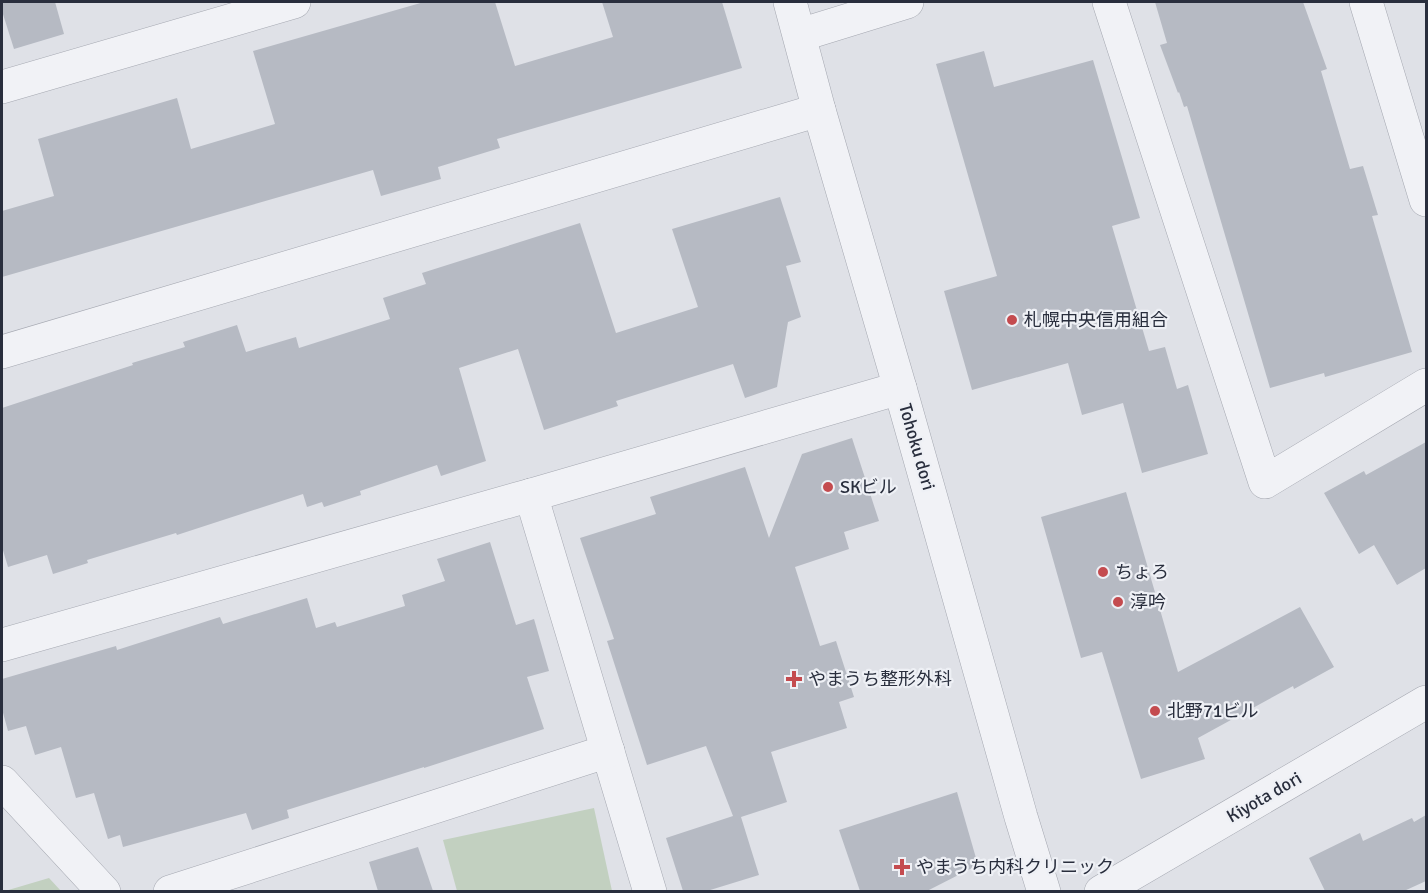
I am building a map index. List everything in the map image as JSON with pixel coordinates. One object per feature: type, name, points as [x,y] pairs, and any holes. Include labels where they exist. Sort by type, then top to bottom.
[{"type":"street","points":[[2,87],[294,2]]},
{"type":"street","name":"Tohoku dori","points":[[790,2],[1044,891]]},
{"type":"street","points":[[800,35],[907,2]]},
{"type":"street","points":[[1109,2],[1265,482],[1426,385]]},
{"type":"street","points":[[1366,2],[1426,200]]},
{"type":"street","points":[[2,352],[819,110]]},
{"type":"street","points":[[2,645],[531,495],[900,387]]},
{"type":"street","points":[[531,495],[650,891]]},
{"type":"street","name":"Kiyota dori","points":[[1101,891],[1426,702]]},
{"type":"street","points":[[170,891],[608,751]]},
{"type":"street","points":[[2,782],[105,891]]},
{"type":"green space","points":[[594,808],[612,891],[457,891],[443,840]]},
{"type":"green space","points":[[49,878],[61,891],[5,891]]},
{"type":"building","points":[[2,2],[55,2],[64,34],[14,49],[2,11]]},
{"type":"building","points":[[424,2],[495,2],[515,66],[613,37],[602,2],[722,2],[742,68],[497,139],[500,148],[438,167],[441,179],[381,196],[373,170],[2,277],[2,211],[54,196],[38,139],[177,98],[191,149],[275,124],[253,51]]},
{"type":"building","points":[[1155,2],[1303,2],[1327,69],[1321,71],[1350,169],[1363,166],[1378,215],[1372,216],[1412,352],[1325,377],[1324,373],[1270,388],[1187,106],[1184,107],[1160,45],[1167,43]]},
{"type":"building","points":[[984,51],[994,87],[1093,60],[1140,218],[1112,226],[1149,351],[1165,347],[1177,389],[1188,385],[1208,454],[1142,473],[1123,403],[1082,415],[1068,363],[972,390],[944,291],[997,276],[936,64]]},
{"type":"building","points":[[780,197],[801,262],[786,266],[801,317],[788,322],[777,387],[745,398],[733,364],[616,401],[618,406],[544,430],[518,349],[459,368],[486,461],[441,476],[437,465],[360,491],[361,495],[324,507],[322,502],[307,507],[303,494],[177,535],[176,533],[87,560],[88,563],[53,574],[47,555],[8,567],[2,547],[2,408],[185,347],[183,342],[237,325],[246,352],[296,337],[299,348],[390,319],[383,298],[426,284],[422,273],[580,223],[616,333],[698,307],[672,229]]},
{"type":"building","points":[[852,438],[879,521],[844,532],[849,549],[795,567],[820,646],[836,641],[854,697],[839,702],[847,728],[771,752],[787,802],[741,817],[759,875],[707,891],[683,891],[666,838],[733,816],[706,746],[647,765],[607,641],[614,639],[580,538],[656,514],[650,497],[745,467],[769,538],[802,454]]},
{"type":"building","points":[[1426,442],[1426,568],[1397,585],[1374,545],[1359,554],[1324,493],[1364,471],[1366,475]]},
{"type":"building","points":[[1126,492],[1178,672],[1300,607],[1334,667],[1294,689],[1293,686],[1198,738],[1205,759],[1141,779],[1102,652],[1081,658],[1041,517]]},
{"type":"building","points":[[490,542],[516,625],[534,619],[549,671],[527,677],[544,729],[287,810],[289,818],[252,830],[246,813],[123,847],[120,835],[108,839],[94,793],[76,798],[61,747],[35,755],[26,726],[8,731],[2,709],[2,679],[116,646],[117,650],[220,617],[223,624],[307,598],[316,628],[335,622],[337,627],[405,606],[402,595],[445,581],[437,559]]},
{"type":"building","points":[[957,792],[978,865],[927,891],[860,891],[839,830]]},
{"type":"building","points":[[1426,815],[1426,881],[1404,891],[1325,891],[1309,858],[1360,833],[1363,841],[1412,818],[1414,822]]},
{"type":"building","points":[[418,847],[433,891],[378,891],[369,862]]},
{"type":"place","name":"札幌中央信用組合","points":[[1012,320]]},
{"type":"place","name":"SKビル","points":[[828,487]]},
{"type":"place","name":"ちょろ","points":[[1103,572]]},
{"type":"place","name":"淳吟","points":[[1118,602]]},
{"type":"place","name":"やまうち整形外科","points":[[794,679]]},
{"type":"place","name":"北野71ビル","points":[[1155,711]]},
{"type":"place","name":"やまうち内科クリニック","points":[[902,867]]}]
